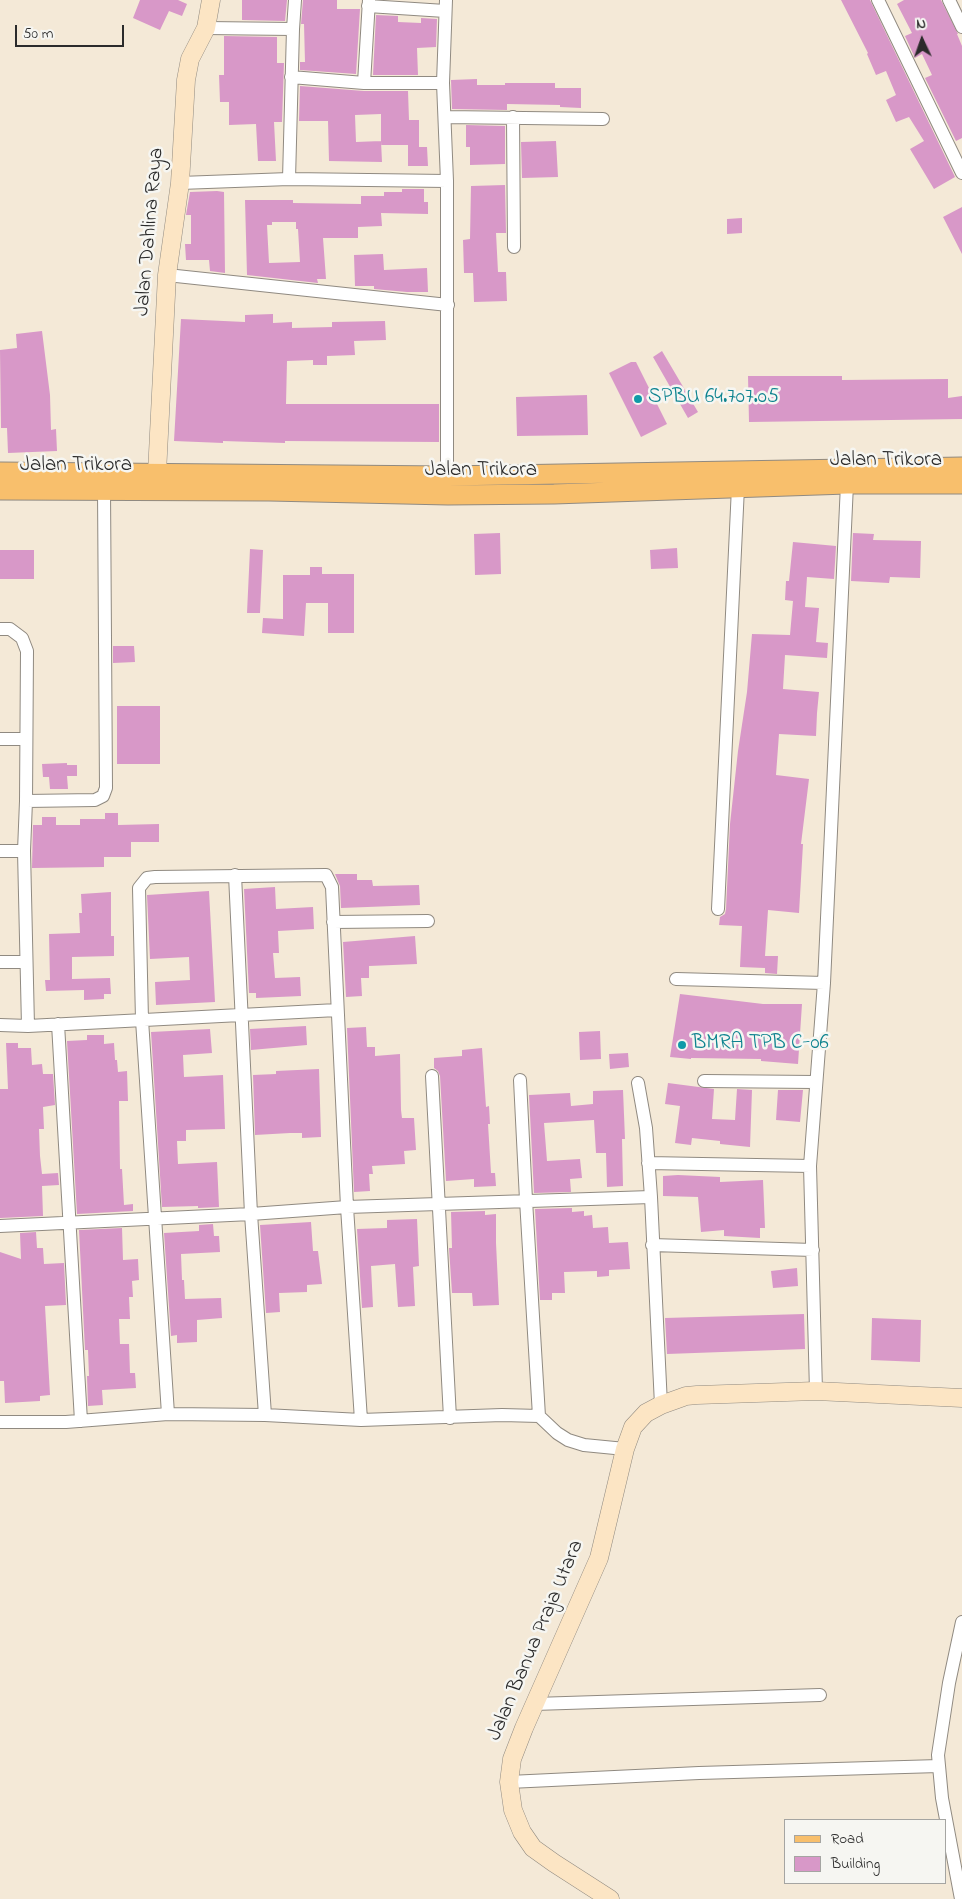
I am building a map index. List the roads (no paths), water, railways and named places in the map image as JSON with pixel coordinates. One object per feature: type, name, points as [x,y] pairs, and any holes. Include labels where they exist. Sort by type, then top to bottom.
[{"type":"main road","name":"Jalan Trikora","points":[[0,472],[447,476],[962,467]]},
{"type":"main road","points":[[447,476],[448,494]]},
{"type":"main road","name":"Jalan Trikora","points":[[0,490],[554,494],[846,484],[962,484]]},
{"type":"street","name":"Jalan Dahlina Raya","points":[[157,473],[167,276],[180,183],[186,80],[190,59],[206,28],[211,0]]},
{"type":"street","points":[[289,179],[295,0]]},
{"type":"street","points":[[878,0],[962,173]]},
{"type":"street","points":[[949,0],[962,27]]},
{"type":"street","points":[[364,82],[368,3],[445,5],[443,83],[447,181],[447,476]]},
{"type":"street","points":[[206,28],[293,28]]},
{"type":"street","points":[[291,77],[364,82],[443,83]]},
{"type":"street","points":[[445,117],[603,119]]},
{"type":"street","points":[[513,117],[514,247]]},
{"type":"street","points":[[180,183],[289,179],[447,181]]},
{"type":"street","points":[[167,276],[448,305]]},
{"type":"street","points":[[816,1392],[810,1166],[824,983],[846,484]]},
{"type":"street","points":[[718,910],[738,488]]},
{"type":"street","points":[[26,801],[95,800],[103,796],[106,788],[104,490]]},
{"type":"street","points":[[0,629],[10,629],[22,638],[27,651],[24,851],[28,1026]]},
{"type":"street","points":[[0,739],[26,739]]},
{"type":"street","points":[[0,851],[24,851]]},
{"type":"street","points":[[235,875],[250,1214],[265,1414]]},
{"type":"street","points":[[168,1414],[142,1020],[139,888],[147,878],[155,877],[326,875],[332,887],[347,1207],[361,1420]]},
{"type":"street","points":[[333,922],[428,921]]},
{"type":"street","points":[[0,962],[26,962]]},
{"type":"street","points":[[676,978],[824,983]]},
{"type":"street","points":[[0,1025],[28,1026],[337,1010]]},
{"type":"street","points":[[58,1024],[81,1421]]},
{"type":"street","points":[[432,1076],[450,1418]]},
{"type":"street","points":[[520,1080],[539,1416]]},
{"type":"street","points":[[704,1080],[815,1082]]},
{"type":"street","points":[[638,1083],[644,1115],[651,1197],[661,1405]]},
{"type":"street","points":[[648,1163],[810,1166]]},
{"type":"street","points":[[0,1226],[250,1214],[347,1207],[651,1197]]},
{"type":"street","points":[[652,1245],[813,1250]]},
{"type":"street","name":"Jalan Banua Praja Utara","points":[[610,1899],[533,1848],[522,1832],[513,1810],[509,1782],[512,1759],[534,1704],[599,1558],[625,1449],[633,1428],[646,1413],[661,1405],[697,1394],[816,1392],[962,1398]]},
{"type":"street","points":[[0,1422],[81,1421],[168,1414],[265,1414],[361,1420],[502,1415],[539,1416],[557,1433],[568,1440],[584,1446],[625,1449]]},
{"type":"street","points":[[947,1819],[942,1798],[938,1755],[962,1622]]},
{"type":"street","points":[[534,1704],[820,1695]]},
{"type":"street","points":[[509,1782],[699,1773],[939,1766]]},
{"type":"street","points":[[947,1820],[960,1877],[961,1899]]},
{"type":"place","name":"SPBU 64.707.05","points":[[638,399]]},
{"type":"place","name":"BMRA TPB C-06","points":[[682,1045]]}]
